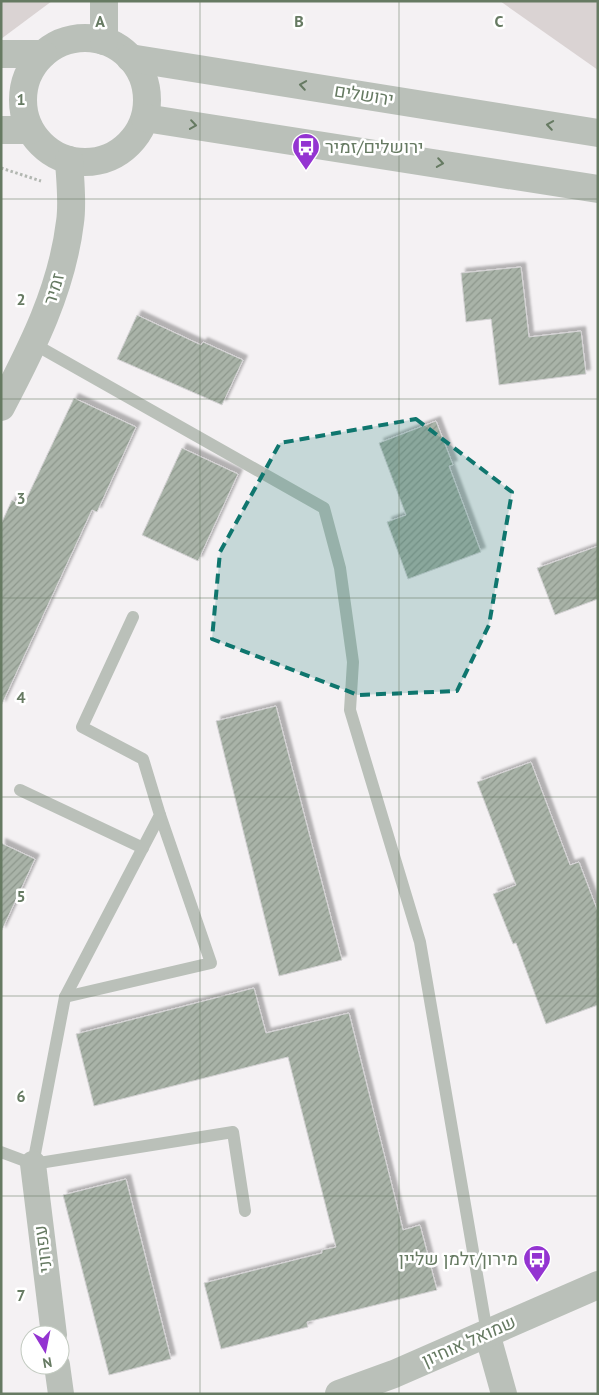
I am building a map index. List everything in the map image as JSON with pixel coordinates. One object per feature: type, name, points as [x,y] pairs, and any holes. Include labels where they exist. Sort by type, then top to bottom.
[{"type":"street","points":[[104,1],[104,41]]},
{"type":"street","points":[[82,38],[104,41],[118,48],[130,58],[142,76],[147,96],[145,118],[136,135],[123,149],[115,154],[88,162],[69,160],[53,154],[40,144],[30,130],[23,111],[23,90],[30,70],[43,54],[61,43],[82,38]]},
{"type":"street","points":[[1,54],[43,54]]},
{"type":"street","name":"ירושלים","points":[[130,58],[598,133]]},
{"type":"street","points":[[145,118],[375,152],[598,189]]},
{"type":"street","points":[[1,130],[30,130]]},
{"type":"street","name":"זמיר","points":[[1,407],[34,344],[56,287],[70,221],[69,160]]},
{"type":"street","name":"עפרוני","points":[[33,1164],[53,1325]]},
{"type":"street","name":"שמואל אוחיון","points":[[339,1394],[394,1374],[598,1285]]},
{"type":"street","points":[[487,1333],[504,1394]]},
{"type":"street","points":[[58,1375],[61,1394]]},
{"type":"lane","points":[[34,344],[324,508],[340,568],[354,662],[350,710],[420,942],[487,1333]]},
{"type":"lane","points":[[65,997],[211,963],[160,815],[143,759],[82,727],[133,618]]},
{"type":"lane","points":[[20,790],[143,848]]},
{"type":"lane","points":[[33,1164],[65,997],[160,815]]},
{"type":"lane","points":[[1,1152],[33,1164],[233,1132],[245,1211]]},
{"type":"path","points":[[1,168],[70,191]]},
{"type":"highlighted area","points":[[416,419],[512,492],[489,625],[457,691],[358,695],[212,639],[220,552],[280,443]]},
{"type":"shaded area","points":[[1,1],[52,1],[1,39]]},
{"type":"shaded area","points":[[500,1],[598,1],[598,70]]},
{"type":"building","points":[[521,267],[529,337],[581,331],[586,374],[499,385],[491,319],[466,322],[461,273]]},
{"type":"building","points":[[137,315],[201,345],[203,342],[243,360],[222,405],[117,359]]},
{"type":"building","points":[[74,398],[136,427],[97,512],[92,510],[1,706],[1,524],[12,500],[23,506]]},
{"type":"building","points":[[436,421],[453,465],[449,466],[481,552],[408,579],[387,522],[406,515],[379,443]]},
{"type":"building","points":[[182,448],[238,474],[198,561],[142,535]]},
{"type":"building","points":[[598,546],[598,599],[555,615],[537,568]]},
{"type":"building","points":[[276,706],[342,960],[279,976],[216,721]]},
{"type":"building","points":[[531,762],[570,865],[579,862],[598,912],[598,1005],[546,1024],[516,943],[513,944],[493,894],[516,885],[477,782]]},
{"type":"building","points":[[1,843],[35,859],[1,932]]},
{"type":"building","points":[[254,988],[266,1033],[349,1013],[403,1230],[420,1225],[437,1290],[307,1322],[308,1327],[221,1349],[204,1283],[322,1253],[322,1250],[336,1247],[288,1057],[94,1106],[76,1034]]},
{"type":"building","points":[[126,1179],[171,1359],[109,1375],[63,1195]]},
{"type":"place","name":"ירושלים/זמיר","points":[[306,171]]},
{"type":"place","name":"מירון/זלמן שליין","points":[[537,1283]]}]
